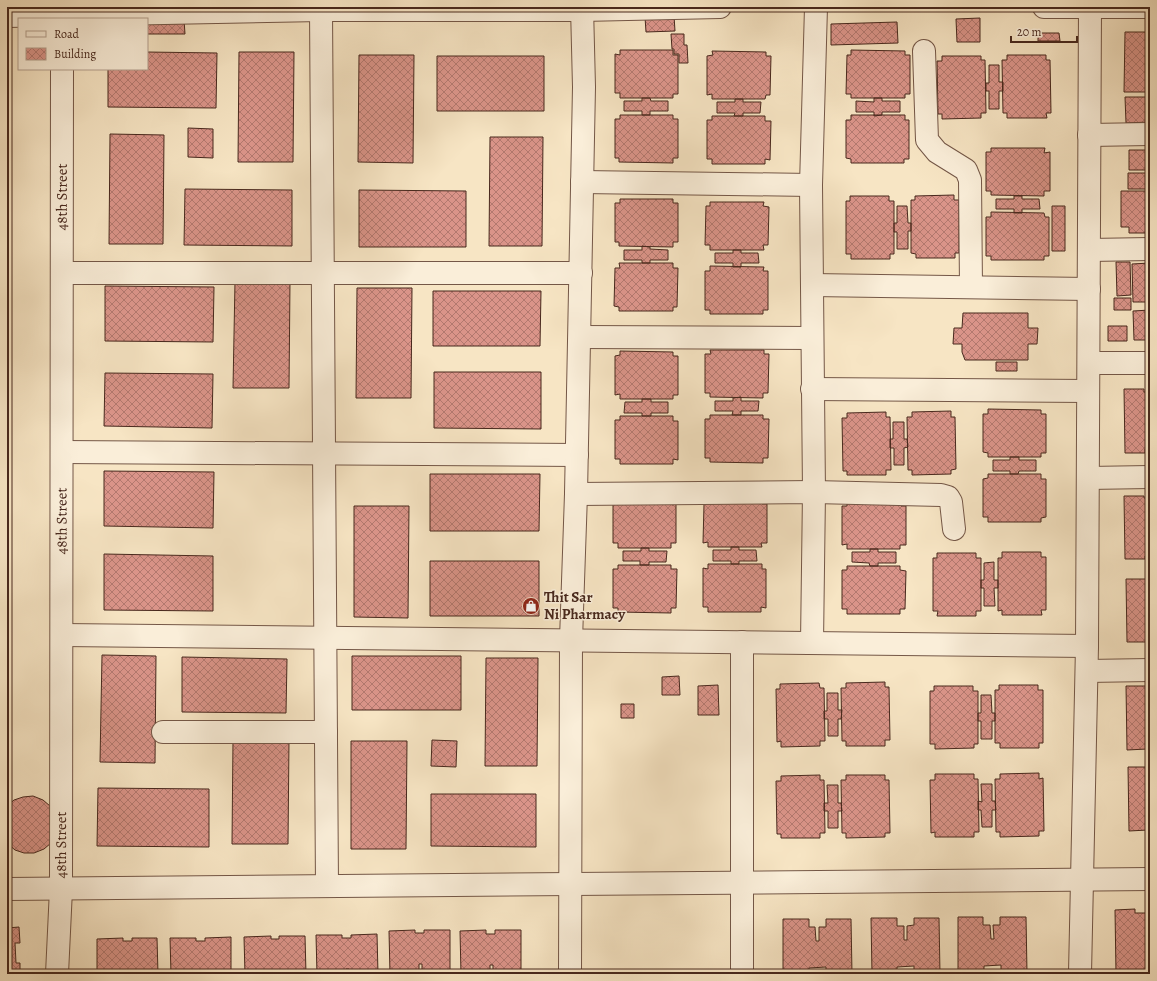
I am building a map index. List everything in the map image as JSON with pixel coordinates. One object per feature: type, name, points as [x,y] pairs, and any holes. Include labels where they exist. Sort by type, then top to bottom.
[{"type":"street","points":[[7,16],[321,10],[720,7]]},
{"type":"street","points":[[812,643],[814,492],[812,389],[812,185],[816,7]]},
{"type":"street","points":[[1044,7],[1150,7]]},
{"type":"street","points":[[1080,974],[1087,671],[1090,7]]},
{"type":"street","points":[[570,974],[572,640],[580,337],[584,87],[582,8]]},
{"type":"street","points":[[321,10],[326,886]]},
{"type":"street","points":[[924,51],[927,140],[937,152],[966,170],[970,180],[971,287]]},
{"type":"street","name":"48th Street","points":[[57,974],[62,888],[62,70]]},
{"type":"street","points":[[1089,134],[1150,134]]},
{"type":"street","points":[[582,182],[812,185]]},
{"type":"street","points":[[1089,250],[1150,249]]},
{"type":"street","points":[[62,273],[581,273]]},
{"type":"street","points":[[812,285],[1089,289]]},
{"type":"street","points":[[580,337],[812,338]]},
{"type":"street","points":[[1089,363],[1150,363]]},
{"type":"street","points":[[812,389],[1088,391]]},
{"type":"street","points":[[62,452],[577,455]]},
{"type":"street","points":[[1088,478],[1150,477]]},
{"type":"street","points":[[576,494],[814,492],[941,495],[948,497],[951,502],[954,529]]},
{"type":"street","points":[[62,635],[1087,646]]},
{"type":"street","points":[[742,642],[742,974]]},
{"type":"street","points":[[1087,671],[1150,670]]},
{"type":"street","points":[[163,732],[326,732]]},
{"type":"street","points":[[7,889],[1150,878]]},
{"type":"building","points":[[674,16],[675,31],[646,32],[645,17]]},
{"type":"building","points":[[980,18],[980,42],[957,42],[956,19]]},
{"type":"building","points":[[148,20],[184,20],[185,34],[148,34]]},
{"type":"building","points":[[897,22],[898,43],[831,45],[831,24]]},
{"type":"building","points":[[1125,32],[1150,32],[1150,92],[1124,92]]},
{"type":"building","points":[[1038,33],[1059,33],[1060,41],[1038,41]]},
{"type":"building","points":[[671,34],[684,34],[684,45],[687,45],[688,63],[679,63],[679,54],[674,54],[674,49],[672,49]]},
{"type":"building","points":[[620,50],[673,50],[673,55],[678,55],[678,94],[673,94],[673,98],[620,98],[620,93],[615,93],[615,54],[620,55]]},
{"type":"building","points":[[851,50],[905,51],[905,55],[910,55],[910,94],[905,94],[905,98],[851,98],[851,94],[846,94],[847,55],[851,55]]},
{"type":"building","points":[[712,51],[766,52],[766,56],[771,56],[770,95],[766,95],[765,99],[712,99],[712,94],[707,95],[707,56],[713,55]]},
{"type":"building","points":[[148,52],[217,53],[216,108],[108,107],[108,70],[148,70]]},
{"type":"building","points":[[239,52],[294,52],[293,162],[238,162]]},
{"type":"building","points":[[359,55],[414,55],[413,163],[358,162]]},
{"type":"building","points":[[1007,55],[1046,55],[1046,60],[1050,60],[1051,113],[1046,113],[1047,118],[1007,118],[1007,113],[1003,113],[1002,60],[1007,60]]},
{"type":"building","points":[[437,56],[544,56],[544,111],[437,111]]},
{"type":"building","points":[[942,56],[981,56],[981,60],[985,60],[986,113],[981,113],[981,118],[942,119],[942,114],[938,114],[937,61],[942,61]]},
{"type":"building","points":[[989,65],[999,65],[999,82],[1003,82],[1003,91],[999,91],[999,109],[989,109],[989,91],[986,91],[986,83],[989,83]]},
{"type":"building","points":[[1125,97],[1150,97],[1150,122],[1126,123]]},
{"type":"building","points":[[642,98],[650,98],[651,101],[668,101],[668,111],[650,111],[650,115],[642,115],[642,111],[624,111],[624,101],[642,101]]},
{"type":"building","points":[[874,98],[882,98],[882,101],[900,101],[900,112],[882,112],[882,115],[874,116],[874,112],[856,112],[856,101],[874,102]]},
{"type":"building","points":[[735,99],[743,99],[743,102],[761,102],[760,113],[743,113],[743,116],[734,116],[735,113],[717,113],[717,102],[735,102]]},
{"type":"building","points":[[620,115],[673,115],[673,119],[678,119],[678,158],[673,158],[673,163],[619,162],[619,158],[615,158],[615,119],[620,119]]},
{"type":"building","points":[[851,115],[905,115],[905,120],[909,120],[909,159],[904,159],[904,163],[851,163],[851,159],[846,158],[846,120],[851,120]]},
{"type":"building","points":[[712,116],[765,116],[765,121],[771,121],[770,160],[765,159],[765,164],[712,164],[712,159],[707,159],[707,120],[712,120]]},
{"type":"building","points":[[188,128],[213,129],[213,158],[188,157]]},
{"type":"building","points":[[110,134],[164,135],[163,244],[109,244]]},
{"type":"building","points":[[490,137],[543,137],[542,246],[489,246]]},
{"type":"building","points":[[991,148],[1045,148],[1044,153],[1050,152],[1050,191],[1044,191],[1044,196],[991,195],[991,191],[986,191],[986,152],[991,152]]},
{"type":"building","points":[[1129,150],[1150,150],[1150,170],[1129,170]]},
{"type":"building","points":[[1128,173],[1150,173],[1150,189],[1128,189]]},
{"type":"building","points":[[185,189],[292,190],[292,246],[184,245]]},
{"type":"building","points":[[359,190],[466,191],[466,247],[359,247]]},
{"type":"building","points":[[1121,191],[1150,191],[1150,233],[1129,233],[1129,227],[1121,227]]},
{"type":"building","points":[[954,195],[954,200],[959,200],[959,253],[955,253],[955,258],[916,258],[916,254],[911,253],[911,200],[915,200],[915,196]]},
{"type":"building","points":[[850,196],[889,196],[889,201],[894,201],[894,254],[890,254],[890,259],[851,259],[851,254],[846,254],[846,201],[850,201]]},
{"type":"building","points":[[1014,196],[1022,196],[1022,199],[1039,199],[1040,209],[1022,209],[1022,213],[1014,213],[1014,209],[996,209],[996,199],[1014,199]]},
{"type":"building","points":[[620,199],[673,199],[673,203],[678,203],[678,242],[673,242],[673,247],[619,246],[619,242],[615,242],[615,203],[620,203]]},
{"type":"building","points":[[710,202],[764,202],[763,206],[769,207],[768,245],[763,245],[764,250],[710,250],[710,245],[705,245],[706,206],[710,206]]},
{"type":"building","points":[[897,206],[907,206],[908,223],[911,223],[911,231],[908,231],[908,249],[897,249],[897,232],[894,232],[894,223],[897,223]]},
{"type":"building","points":[[1052,206],[1065,206],[1065,251],[1052,251]]},
{"type":"building","points":[[991,212],[1044,213],[1045,217],[1049,217],[1049,256],[1044,256],[1044,260],[991,260],[991,256],[986,256],[986,217],[991,217]]},
{"type":"building","points":[[642,246],[650,247],[650,249],[668,250],[668,260],[650,260],[650,263],[642,263],[642,260],[624,260],[624,250],[642,250]]},
{"type":"building","points":[[733,250],[741,250],[741,253],[758,253],[759,263],[741,263],[741,267],[733,267],[733,263],[715,263],[715,253],[733,253]]},
{"type":"building","points":[[1116,262],[1130,262],[1131,295],[1117,296]]},
{"type":"building","points":[[619,263],[673,263],[673,268],[678,268],[677,307],[673,307],[673,311],[619,311],[619,307],[614,306],[615,268],[620,268]]},
{"type":"building","points":[[1150,263],[1150,302],[1133,302],[1132,264]]},
{"type":"building","points":[[710,266],[764,267],[763,271],[768,271],[768,310],[763,310],[763,314],[710,314],[710,310],[705,310],[705,271],[710,271]]},
{"type":"building","points":[[235,281],[290,281],[289,388],[233,388]]},
{"type":"building","points":[[105,286],[214,287],[213,342],[105,341]]},
{"type":"building","points":[[357,288],[412,288],[411,398],[356,398]]},
{"type":"building","points":[[433,291],[541,291],[540,346],[433,346]]},
{"type":"building","points":[[1114,298],[1131,298],[1131,310],[1114,310]]},
{"type":"building","points":[[1150,310],[1150,340],[1134,340],[1133,311]]},
{"type":"building","points":[[963,313],[1028,313],[1028,328],[1038,328],[1037,344],[1028,344],[1028,360],[965,360],[962,352],[962,344],[953,344],[954,328],[962,328]]},
{"type":"building","points":[[1108,326],[1127,326],[1127,341],[1108,341]]},
{"type":"building","points":[[710,350],[764,350],[764,354],[769,354],[768,393],[763,393],[763,398],[710,397],[710,393],[705,393],[705,354],[711,354]]},
{"type":"building","points":[[620,351],[673,352],[673,356],[678,356],[678,395],[673,395],[673,399],[620,399],[620,394],[615,395],[615,356],[620,355]]},
{"type":"building","points":[[996,362],[1017,362],[1017,371],[996,371]]},
{"type":"building","points":[[434,372],[541,372],[541,429],[434,428]]},
{"type":"building","points":[[105,373],[213,374],[212,428],[104,426]]},
{"type":"building","points":[[1124,389],[1144,389],[1144,392],[1150,392],[1150,449],[1145,449],[1145,453],[1125,453]]},
{"type":"building","points":[[741,397],[741,401],[759,401],[758,411],[741,411],[741,415],[732,415],[733,411],[715,411],[715,401],[733,401],[733,398]]},
{"type":"building","points":[[642,399],[651,399],[651,402],[668,402],[668,413],[651,413],[651,416],[642,416],[642,413],[624,413],[625,402],[642,402]]},
{"type":"building","points":[[988,409],[1041,410],[1041,414],[1046,414],[1046,453],[1041,453],[1041,457],[988,457],[988,453],[983,452],[983,414],[988,414]]},
{"type":"building","points":[[951,411],[951,417],[955,417],[956,469],[951,470],[951,474],[912,475],[912,470],[908,470],[907,417],[912,417],[912,412]]},
{"type":"building","points":[[886,412],[886,417],[890,417],[891,470],[886,470],[886,475],[847,475],[847,471],[843,471],[842,418],[847,418],[847,413]]},
{"type":"building","points":[[710,415],[763,415],[763,419],[769,419],[768,458],[763,458],[763,463],[710,462],[710,458],[705,458],[705,419],[710,419]]},
{"type":"building","points":[[620,416],[673,416],[673,421],[678,421],[678,460],[673,459],[673,464],[620,464],[620,459],[615,459],[615,420],[620,420]]},
{"type":"building","points":[[893,422],[904,422],[904,439],[907,439],[908,447],[904,448],[904,465],[894,465],[894,448],[890,448],[890,439],[893,439]]},
{"type":"building","points":[[1010,457],[1019,457],[1019,460],[1036,460],[1036,471],[1019,471],[1018,474],[1010,474],[1010,471],[993,471],[993,460],[1010,460]]},
{"type":"building","points":[[104,471],[214,472],[213,528],[104,526]]},
{"type":"building","points":[[430,474],[540,474],[539,531],[430,531]]},
{"type":"building","points":[[988,474],[1041,474],[1041,479],[1046,479],[1046,517],[1041,518],[1041,522],[988,522],[988,517],[983,517],[983,479],[988,478]]},
{"type":"building","points":[[1124,496],[1144,496],[1144,498],[1150,498],[1150,556],[1145,556],[1145,559],[1125,559]]},
{"type":"building","points":[[672,500],[672,505],[676,504],[676,543],[671,543],[671,548],[618,548],[618,543],[613,543],[613,504]]},
{"type":"building","points":[[762,500],[762,504],[767,504],[767,543],[761,543],[762,547],[708,547],[708,542],[703,543],[704,504]]},
{"type":"building","points":[[847,501],[901,501],[901,506],[906,506],[906,545],[900,545],[900,549],[847,549],[847,544],[842,545],[842,506],[847,506]]},
{"type":"building","points":[[354,506],[409,506],[408,618],[354,617]]},
{"type":"building","points":[[731,547],[739,547],[739,550],[756,550],[757,561],[739,561],[739,564],[731,564],[731,561],[713,561],[713,550],[731,550]]},
{"type":"building","points":[[641,548],[649,548],[649,551],[667,551],[666,562],[649,562],[649,565],[640,565],[640,561],[623,561],[623,551],[641,551]]},
{"type":"building","points":[[870,549],[878,549],[878,552],[896,552],[896,563],[878,563],[878,566],[870,566],[869,563],[852,562],[852,552],[870,552]]},
{"type":"building","points":[[1002,552],[1041,552],[1041,557],[1046,557],[1046,610],[1041,610],[1042,615],[1002,615],[1002,610],[998,611],[998,558],[1002,558]]},
{"type":"building","points":[[937,553],[976,553],[976,558],[981,558],[981,611],[976,611],[976,616],[937,616],[938,611],[933,611],[933,558],[937,558]]},
{"type":"building","points":[[104,554],[213,556],[213,611],[104,610]]},
{"type":"building","points":[[430,561],[539,561],[539,616],[430,616]]},
{"type":"building","points":[[994,562],[994,580],[998,580],[998,588],[994,588],[995,606],[984,606],[984,588],[981,588],[981,580],[984,580],[984,563]]},
{"type":"building","points":[[708,564],[762,564],[762,569],[766,569],[766,608],[761,607],[761,612],[708,612],[708,607],[703,607],[703,568],[708,569]]},
{"type":"building","points":[[618,565],[671,565],[671,569],[677,569],[676,608],[671,608],[671,613],[618,612],[618,608],[613,608],[613,569],[618,569]]},
{"type":"building","points":[[847,566],[900,566],[900,570],[906,571],[905,609],[900,609],[900,614],[847,614],[847,609],[842,609],[842,570],[847,570]]},
{"type":"building","points":[[1126,579],[1146,579],[1146,581],[1150,581],[1150,639],[1147,639],[1147,642],[1127,642]]},
{"type":"building","points":[[102,655],[156,656],[155,763],[100,762]]},
{"type":"building","points":[[352,656],[461,656],[461,710],[352,710]]},
{"type":"building","points":[[182,657],[287,659],[286,713],[182,712]]},
{"type":"building","points":[[486,658],[538,658],[537,766],[485,766]]},
{"type":"building","points":[[679,676],[680,695],[662,695],[662,677]]},
{"type":"building","points":[[885,682],[885,687],[889,687],[890,740],[885,740],[885,746],[846,746],[846,741],[842,741],[841,688],[846,688],[846,683]]},
{"type":"building","points":[[819,683],[820,688],[824,688],[825,741],[820,741],[820,746],[781,747],[781,741],[777,742],[776,689],[780,689],[780,684]]},
{"type":"building","points":[[718,685],[719,715],[698,715],[698,686]]},
{"type":"building","points":[[999,685],[1038,685],[1038,690],[1043,690],[1043,743],[1039,743],[1039,748],[1000,748],[1000,743],[995,743],[995,690],[999,690]]},
{"type":"building","points":[[934,686],[973,686],[973,691],[978,691],[978,744],[974,744],[974,748],[935,749],[935,744],[930,744],[930,691],[934,691]]},
{"type":"building","points":[[1126,686],[1146,686],[1146,689],[1150,689],[1150,746],[1147,746],[1147,749],[1127,750]]},
{"type":"building","points":[[827,693],[838,693],[838,710],[842,710],[841,719],[838,719],[838,736],[828,736],[828,719],[824,719],[824,711],[827,711]]},
{"type":"building","points":[[981,695],[991,695],[992,713],[995,713],[995,721],[992,721],[992,739],[981,739],[981,721],[978,721],[978,713],[981,713]]},
{"type":"building","points":[[621,704],[634,704],[634,718],[621,718]]},
{"type":"building","points":[[233,739],[289,740],[288,844],[232,844]]},
{"type":"building","points":[[432,740],[457,741],[456,767],[431,766]]},
{"type":"building","points":[[351,741],[407,741],[406,849],[351,849]]},
{"type":"building","points":[[1128,767],[1148,767],[1148,770],[1150,770],[1150,827],[1148,827],[1148,830],[1129,831]]},
{"type":"building","points":[[1039,773],[1039,779],[1043,778],[1044,831],[1039,831],[1039,836],[1000,837],[1000,832],[996,832],[995,779],[1000,779],[1000,774]]},
{"type":"building","points":[[935,774],[974,774],[974,779],[978,779],[979,832],[974,832],[974,837],[935,837],[935,832],[931,833],[930,780],[935,780]]},
{"type":"building","points":[[820,775],[820,780],[824,780],[825,833],[820,833],[820,838],[781,838],[781,834],[777,834],[776,781],[781,781],[781,776]]},
{"type":"building","points":[[846,775],[885,775],[885,780],[889,780],[890,833],[885,833],[885,837],[846,838],[846,833],[842,833],[841,780],[846,780]]},
{"type":"building","points":[[981,784],[992,784],[992,801],[995,801],[996,810],[992,810],[992,827],[982,827],[981,810],[978,810],[978,801],[982,802]]},
{"type":"building","points":[[827,785],[838,785],[838,803],[841,803],[842,811],[838,811],[838,828],[828,828],[828,811],[824,811],[824,803],[828,803]]},
{"type":"building","points":[[98,788],[209,789],[209,847],[97,846]]},
{"type":"building","points":[[431,794],[536,794],[536,847],[431,846]]},
{"type":"building","points":[[33,796],[43,800],[50,806],[51,843],[44,849],[34,853],[24,853],[15,850],[7,843],[7,806],[14,800]]},
{"type":"building","points":[[1135,909],[1135,913],[1150,913],[1150,970],[1136,970],[1136,973],[1116,973],[1115,910]]},
{"type":"building","points":[[958,917],[983,917],[983,925],[990,925],[991,939],[994,939],[993,925],[1000,925],[1000,917],[1026,917],[1027,973],[1001,974],[1001,965],[984,966],[984,974],[958,974]]},
{"type":"building","points":[[871,918],[897,918],[897,926],[904,926],[904,940],[907,940],[907,926],[914,925],[914,918],[939,918],[940,974],[914,974],[914,966],[897,967],[897,974],[872,974]]},
{"type":"building","points":[[783,919],[809,919],[809,927],[815,927],[816,941],[819,941],[819,927],[826,927],[826,919],[851,919],[852,974],[826,974],[826,967],[809,968],[809,974],[783,974]]},
{"type":"building","points":[[19,927],[20,943],[15,943],[16,963],[20,963],[20,973],[26,974],[7,974],[7,928]]},
{"type":"building","points":[[415,930],[415,933],[424,933],[424,930],[450,930],[450,974],[422,974],[422,964],[419,964],[419,974],[390,974],[389,931]]},
{"type":"building","points":[[486,930],[486,934],[495,934],[495,930],[521,930],[521,974],[493,974],[493,965],[490,965],[490,974],[461,974],[460,931]]},
{"type":"building","points":[[377,934],[378,974],[349,974],[349,969],[346,969],[346,974],[317,974],[316,935],[342,935],[342,938],[351,938],[351,935]]},
{"type":"building","points":[[271,936],[271,939],[279,939],[279,936],[305,936],[306,974],[278,974],[278,970],[274,970],[274,974],[245,974],[244,937]]},
{"type":"building","points":[[231,937],[231,974],[203,974],[203,972],[200,972],[200,974],[171,974],[170,938],[196,938],[196,941],[205,941],[205,938]]},
{"type":"building","points":[[123,938],[123,941],[132,941],[132,938],[157,938],[158,974],[130,974],[130,972],[126,972],[126,974],[97,974],[97,939]]},
{"type":"place","name":"Thit Sar Ni Pharmacy","points":[[531,606]]}]
